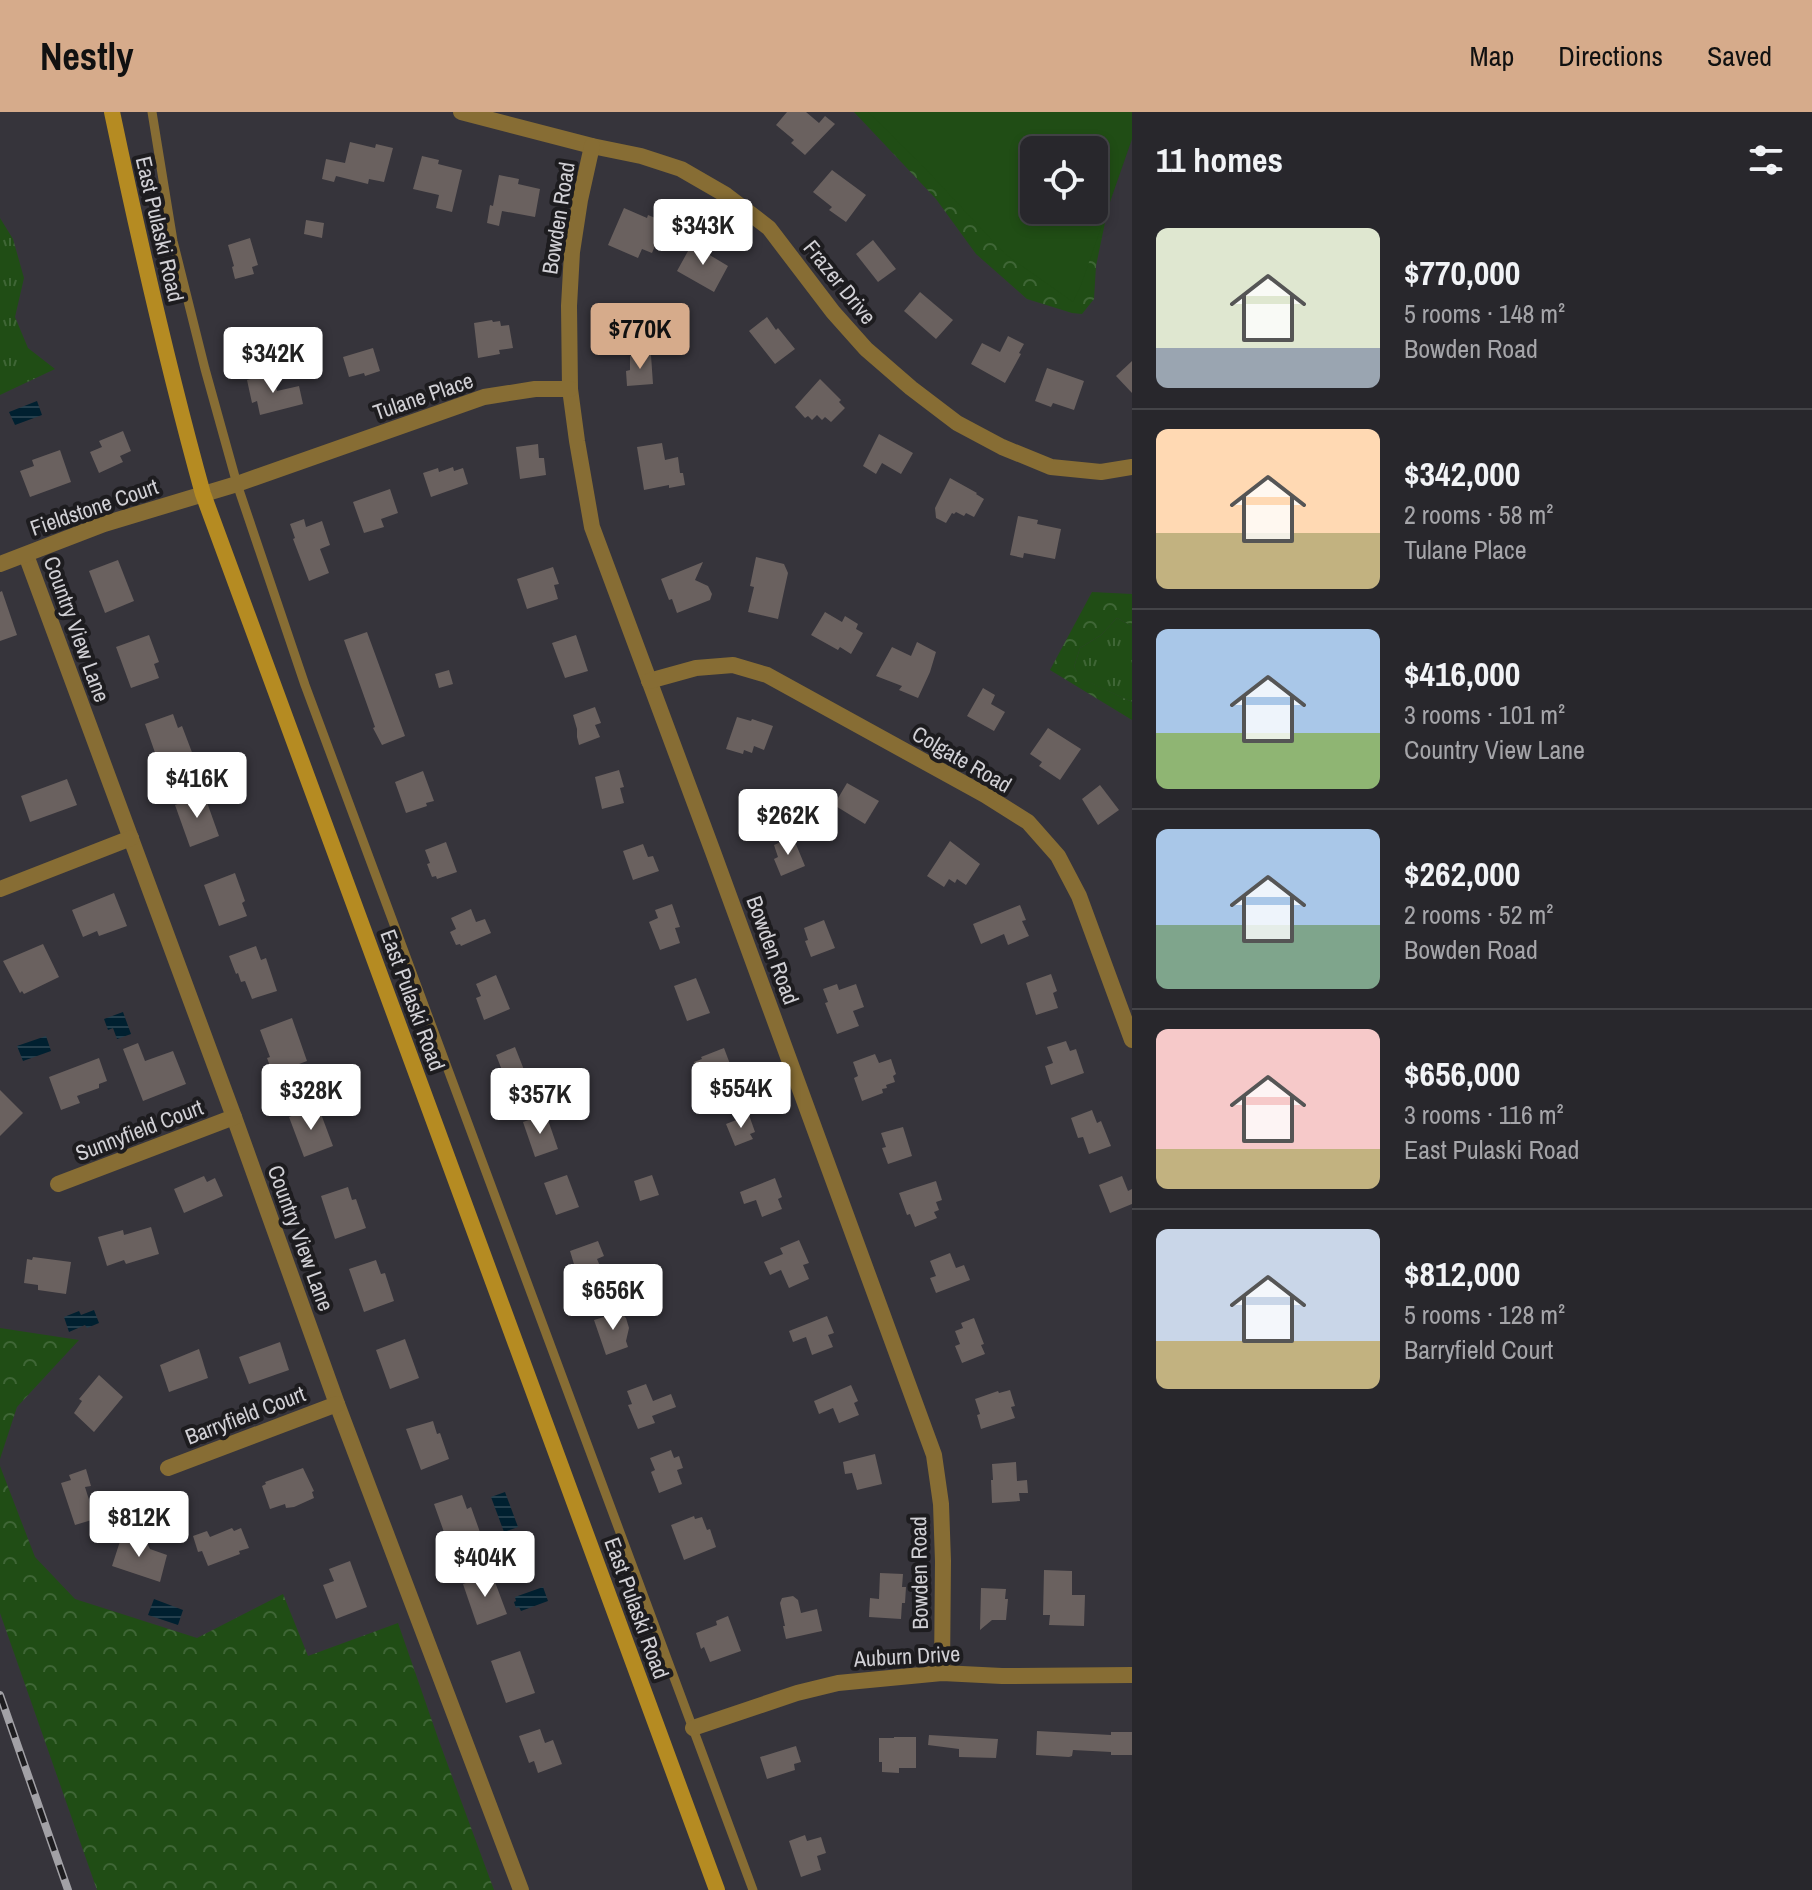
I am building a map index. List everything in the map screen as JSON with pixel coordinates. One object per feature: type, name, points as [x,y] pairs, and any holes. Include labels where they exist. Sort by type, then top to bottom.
[{"type":"main road","name":"East Pulaski Road","points":[[112,112],[174,388],[203,494],[717,1890]]},
{"type":"street","name":"Frazer Drive","points":[[461,112],[641,156],[681,169],[726,195],[769,228],[833,312],[866,349],[957,423],[1002,447],[1051,467],[1101,472],[1132,467]]},
{"type":"street","name":"Bowden Road","points":[[592,146],[572,252],[569,306],[570,389],[592,527],[934,1455],[941,1504],[942,1673]]},
{"type":"street","name":"Tulane Place","points":[[203,494],[484,397],[535,389],[570,389]]},
{"type":"street","name":"Fieldstone Court","points":[[0,564],[104,524],[203,494]]},
{"type":"street","name":"Country View Lane","points":[[26,555],[337,1404],[521,1890]]},
{"type":"street","name":"Colgate Road","points":[[649,681],[696,668],[733,665],[767,675],[985,795],[1028,822],[1058,856],[1079,896],[1127,1010],[1132,1040]]},
{"type":"street","points":[[0,889],[131,838]]},
{"type":"street","name":"Sunnyfield Court","points":[[58,1184],[234,1117]]},
{"type":"street","name":"Barryfield Court","points":[[168,1468],[337,1404]]},
{"type":"street","name":"Auburn Drive","points":[[693,1728],[797,1693],[838,1683],[942,1673],[1132,1675]]},
{"type":"lane","points":[[152,112],[173,241],[237,484],[305,685],[753,1890]]},
{"type":"green space","points":[[854,112],[1128,112],[1108,208],[1108,136],[1020,136],[1020,224],[1105,224],[1096,266],[1094,299],[1082,314],[1027,299],[976,254],[936,199]]},
{"type":"green space","points":[[868,112],[1132,112],[1132,139],[1108,208],[1108,136],[1020,136],[1020,224],[1102,224],[1073,302],[1005,254]]},
{"type":"green space","points":[[0,218],[13,239],[24,278],[15,317],[28,348],[55,369],[0,395]]},
{"type":"green space","points":[[1092,592],[1132,594],[1132,626],[1117,618],[1101,635],[1080,648],[1074,667],[1083,679],[1132,702],[1132,720],[1050,670]]},
{"type":"green space","points":[[1117,618],[1132,626],[1132,702],[1082,679],[1074,667],[1080,648],[1101,635]]},
{"type":"green space","points":[[0,1328],[79,1340],[17,1407],[0,1459]]},
{"type":"green space","points":[[0,1466],[35,1557],[75,1599],[197,1638],[283,1594],[308,1656],[398,1623],[494,1890],[97,1890],[0,1613]]},
{"type":"water","points":[[37,401],[42,415],[15,425],[9,412]]},
{"type":"water","points":[[123,1012],[131,1034],[117,1039],[113,1028],[108,1030],[104,1019]]},
{"type":"water","points":[[46,1036],[51,1051],[23,1061],[17,1046]]},
{"type":"water","points":[[94,1310],[99,1323],[69,1332],[64,1317],[79,1311],[81,1315]]},
{"type":"water","points":[[505,1492],[518,1527],[504,1532],[491,1497]]},
{"type":"water","points":[[543,1587],[548,1601],[521,1611],[519,1607],[516,1608],[515,1597]]},
{"type":"water","points":[[154,1599],[183,1610],[178,1625],[148,1615]]},
{"type":"building","points":[[787,112],[806,112],[819,123],[825,116],[835,124],[805,155],[791,143],[794,140],[776,125]]},
{"type":"building","points":[[350,142],[375,148],[376,144],[393,148],[384,182],[369,179],[368,184],[336,176],[334,182],[322,179],[326,159],[345,163]]},
{"type":"building","points":[[422,156],[462,170],[452,212],[436,208],[439,195],[413,189]]},
{"type":"building","points":[[832,170],[866,195],[846,222],[829,210],[832,207],[813,192]]},
{"type":"building","points":[[499,175],[519,179],[518,184],[540,189],[535,217],[502,211],[499,226],[487,223]]},
{"type":"building","points":[[624,208],[665,222],[652,253],[642,249],[638,258],[608,245]]},
{"type":"building","points":[[306,220],[324,223],[322,238],[304,234]]},
{"type":"building","points":[[250,238],[258,265],[252,267],[254,274],[235,279],[228,245]]},
{"type":"building","points":[[873,240],[896,269],[878,282],[856,254]]},
{"type":"building","points":[[693,242],[728,266],[714,292],[677,271]]},
{"type":"building","points":[[920,292],[953,320],[936,339],[904,311]]},
{"type":"building","points":[[767,317],[795,349],[775,364],[749,331]]},
{"type":"building","points":[[500,321],[501,326],[509,325],[513,348],[478,358],[474,323]]},
{"type":"building","points":[[1008,336],[1024,344],[1005,383],[971,364],[982,343],[1000,352]]},
{"type":"building","points":[[373,348],[380,371],[349,377],[343,357]]},
{"type":"building","points":[[651,355],[653,384],[627,386],[626,371],[630,370],[630,356]]},
{"type":"building","points":[[1132,361],[1132,393],[1116,376]]},
{"type":"building","points":[[1047,368],[1084,381],[1074,410],[1035,401]]},
{"type":"building","points":[[273,373],[277,391],[299,386],[303,404],[260,415],[257,401],[252,403],[247,380]]},
{"type":"building","points":[[820,379],[845,408],[831,422],[817,415],[812,420],[808,416],[805,418],[795,407]]},
{"type":"building","points":[[123,431],[131,451],[120,456],[123,462],[99,473],[90,452],[102,447],[99,441]]},
{"type":"building","points":[[879,434],[913,453],[901,474],[882,463],[876,474],[863,466]]},
{"type":"building","points":[[662,443],[665,460],[678,457],[685,485],[644,490],[637,447]]},
{"type":"building","points":[[538,444],[539,458],[544,458],[546,475],[520,479],[516,447]]},
{"type":"building","points":[[60,450],[71,482],[30,497],[20,471],[34,466],[32,460]]},
{"type":"building","points":[[453,467],[454,471],[463,468],[468,484],[431,497],[423,473]]},
{"type":"building","points":[[950,478],[984,499],[974,517],[956,512],[946,523],[936,518],[935,508]]},
{"type":"building","points":[[390,489],[398,513],[381,519],[384,527],[364,533],[353,502]]},
{"type":"building","points":[[1018,516],[1061,529],[1055,559],[1024,553],[1023,558],[1010,555]]},
{"type":"building","points":[[304,519],[306,527],[322,521],[330,545],[320,549],[329,573],[309,581],[290,524]]},
{"type":"building","points":[[756,557],[784,564],[788,573],[778,619],[748,612]]},
{"type":"building","points":[[118,560],[134,601],[105,613],[89,571]]},
{"type":"building","points":[[703,562],[695,580],[708,586],[712,594],[710,600],[677,613],[661,579]]},
{"type":"building","points":[[553,567],[559,584],[554,585],[558,599],[527,609],[517,579]]},
{"type":"building","points":[[0,592],[17,635],[0,641]]},
{"type":"building","points":[[825,612],[842,622],[845,616],[858,624],[856,629],[863,633],[851,654],[811,635]]},
{"type":"building","points":[[367,632],[405,736],[382,745],[373,728],[344,640]]},
{"type":"building","points":[[149,635],[159,662],[154,664],[159,678],[131,688],[116,647]]},
{"type":"building","points":[[576,635],[588,671],[565,678],[552,643]]},
{"type":"building","points":[[917,642],[936,652],[918,698],[899,690],[902,686],[876,676],[892,647],[911,656]]},
{"type":"building","points":[[449,670],[453,684],[439,688],[435,674]]},
{"type":"building","points":[[983,688],[995,695],[991,704],[1005,712],[994,731],[967,716]]},
{"type":"building","points":[[595,707],[601,723],[595,725],[600,737],[579,745],[573,715]]},
{"type":"building","points":[[173,714],[178,728],[182,726],[193,755],[160,767],[145,724]]},
{"type":"building","points":[[737,717],[773,726],[764,750],[754,746],[752,753],[744,750],[743,754],[726,749]]},
{"type":"building","points":[[1048,728],[1081,749],[1060,780],[1039,766],[1042,762],[1030,754]]},
{"type":"building","points":[[619,770],[624,803],[602,809],[595,777]]},
{"type":"building","points":[[423,771],[434,801],[406,813],[395,782]]},
{"type":"building","points":[[67,779],[77,805],[30,822],[21,796]]},
{"type":"building","points":[[847,783],[879,801],[865,824],[834,805]]},
{"type":"building","points":[[1100,785],[1119,810],[1098,825],[1082,799]]},
{"type":"building","points":[[204,794],[219,836],[190,847],[175,805]]},
{"type":"building","points":[[793,837],[805,866],[781,876],[774,859],[778,857],[774,845]]},
{"type":"building","points":[[950,841],[980,864],[966,885],[957,879],[955,883],[949,879],[944,887],[927,876]]},
{"type":"building","points":[[446,842],[457,872],[437,879],[436,876],[432,877],[425,850]]},
{"type":"building","points":[[643,844],[648,857],[653,856],[659,871],[633,880],[623,851]]},
{"type":"building","points":[[235,873],[247,916],[219,926],[204,885]]},
{"type":"building","points":[[114,893],[127,926],[99,936],[97,931],[83,937],[72,910]]},
{"type":"building","points":[[672,904],[680,927],[675,928],[680,943],[660,950],[649,922],[658,918],[655,910]]},
{"type":"building","points":[[1020,905],[1026,920],[1022,921],[1029,936],[1008,945],[1004,934],[981,944],[973,924]]},
{"type":"building","points":[[471,909],[476,922],[485,919],[491,933],[461,946],[456,945],[450,932],[456,929],[451,918]]},
{"type":"building","points":[[824,920],[835,948],[811,957],[804,928]]},
{"type":"building","points":[[43,944],[59,977],[24,994],[22,991],[20,993],[3,961]]},
{"type":"building","points":[[256,946],[261,960],[266,958],[277,991],[252,999],[229,956]]},
{"type":"building","points":[[1051,974],[1057,991],[1053,993],[1058,1008],[1036,1015],[1026,983]]},
{"type":"building","points":[[496,975],[510,1009],[484,1020],[476,998],[481,996],[476,984]]},
{"type":"building","points":[[696,978],[710,1013],[687,1021],[674,986]]},
{"type":"building","points":[[837,984],[839,990],[856,984],[864,1007],[853,1011],[859,1026],[837,1034],[823,989]]},
{"type":"building","points":[[292,1018],[307,1061],[273,1074],[260,1030]]},
{"type":"building","points":[[1066,1041],[1070,1051],[1076,1049],[1084,1073],[1051,1085],[1045,1066],[1053,1063],[1047,1047]]},
{"type":"building","points":[[138,1043],[145,1061],[173,1051],[186,1084],[143,1101],[123,1049]]},
{"type":"building","points":[[515,1047],[528,1080],[509,1088],[496,1055]]},
{"type":"building","points":[[724,1048],[730,1064],[725,1066],[731,1080],[711,1088],[706,1076],[701,1078],[694,1062]]},
{"type":"building","points":[[875,1054],[879,1063],[891,1059],[895,1082],[886,1085],[883,1093],[862,1101],[854,1078],[858,1076],[853,1062]]},
{"type":"building","points":[[99,1058],[107,1081],[99,1084],[99,1088],[77,1096],[80,1103],[61,1110],[49,1077]]},
{"type":"building","points":[[0,1090],[23,1113],[0,1136]]},
{"type":"building","points":[[318,1106],[333,1146],[304,1157],[289,1117]]},
{"type":"building","points":[[1092,1110],[1097,1123],[1101,1121],[1111,1146],[1089,1154],[1083,1137],[1078,1138],[1071,1118]]},
{"type":"building","points":[[546,1114],[558,1149],[535,1157],[523,1122]]},
{"type":"building","points":[[749,1115],[755,1132],[750,1134],[753,1139],[735,1146],[726,1124]]},
{"type":"building","points":[[903,1127],[912,1156],[888,1164],[881,1133]]},
{"type":"building","points":[[567,1175],[579,1207],[556,1215],[544,1183]]},
{"type":"building","points":[[652,1175],[659,1195],[640,1201],[634,1181]]},
{"type":"building","points":[[204,1176],[207,1182],[215,1178],[223,1196],[184,1213],[174,1189]]},
{"type":"building","points":[[1122,1176],[1128,1191],[1132,1189],[1132,1204],[1110,1213],[1099,1185]]},
{"type":"building","points":[[775,1178],[782,1197],[778,1199],[782,1209],[762,1217],[756,1200],[744,1204],[740,1192]]},
{"type":"building","points":[[936,1181],[942,1200],[936,1202],[939,1210],[934,1212],[937,1218],[915,1227],[899,1193]]},
{"type":"building","points":[[348,1187],[352,1200],[356,1199],[366,1228],[335,1239],[321,1196]]},
{"type":"building","points":[[151,1227],[159,1254],[107,1266],[98,1237],[123,1230],[124,1235]]},
{"type":"building","points":[[799,1240],[809,1263],[803,1265],[809,1279],[789,1288],[781,1270],[770,1275],[764,1262],[783,1254],[780,1248]]},
{"type":"building","points":[[598,1241],[604,1256],[597,1259],[604,1275],[580,1284],[570,1251]]},
{"type":"building","points":[[950,1253],[956,1268],[964,1265],[970,1280],[936,1293],[930,1278],[936,1276],[930,1261]]},
{"type":"building","points":[[33,1257],[71,1262],[66,1294],[38,1290],[38,1285],[24,1283],[27,1259],[32,1260]]},
{"type":"building","points":[[376,1260],[381,1274],[385,1273],[394,1301],[364,1312],[349,1269]]},
{"type":"building","points":[[620,1312],[629,1328],[628,1347],[606,1355],[594,1320]]},
{"type":"building","points":[[827,1316],[834,1333],[828,1335],[833,1347],[812,1355],[806,1337],[793,1342],[789,1331]]},
{"type":"building","points":[[974,1318],[985,1354],[962,1363],[955,1346],[960,1344],[955,1331],[963,1328],[961,1323]]},
{"type":"building","points":[[405,1339],[419,1378],[390,1389],[376,1350]]},
{"type":"building","points":[[280,1342],[289,1370],[249,1384],[239,1357]]},
{"type":"building","points":[[199,1349],[208,1378],[169,1392],[160,1365]]},
{"type":"building","points":[[99,1375],[123,1397],[94,1432],[74,1413],[82,1401],[79,1399]]},
{"type":"building","points":[[646,1384],[653,1401],[671,1394],[676,1407],[652,1416],[655,1423],[638,1429],[628,1405],[632,1404],[627,1391]]},
{"type":"building","points":[[851,1385],[858,1401],[854,1403],[859,1415],[839,1423],[833,1408],[819,1414],[814,1401]]},
{"type":"building","points":[[1010,1390],[1015,1418],[981,1429],[975,1399]]},
{"type":"building","points":[[433,1421],[449,1459],[421,1470],[406,1429]]},
{"type":"building","points":[[671,1450],[674,1458],[679,1456],[683,1468],[677,1470],[682,1484],[659,1493],[651,1472],[655,1470],[650,1458]]},
{"type":"building","points":[[875,1454],[882,1484],[857,1490],[852,1473],[845,1474],[843,1462]]},
{"type":"building","points":[[1016,1462],[1017,1481],[1027,1480],[1028,1493],[1019,1493],[1020,1501],[992,1503],[992,1464]]},
{"type":"building","points":[[303,1468],[314,1491],[314,1498],[294,1507],[286,1508],[285,1504],[270,1509],[262,1486],[265,1482]]},
{"type":"building","points":[[86,1469],[91,1486],[85,1487],[95,1519],[75,1525],[61,1483],[71,1480],[69,1475]]},
{"type":"building","points":[[462,1495],[467,1509],[471,1507],[481,1535],[449,1546],[434,1504]]},
{"type":"building","points":[[694,1516],[695,1519],[702,1517],[716,1547],[684,1560],[671,1525]]},
{"type":"building","points":[[232,1528],[234,1531],[241,1528],[249,1548],[208,1566],[202,1551],[198,1552],[193,1536],[207,1531],[210,1537]]},
{"type":"building","points":[[123,1532],[137,1537],[135,1542],[167,1555],[160,1582],[112,1566]]},
{"type":"building","points":[[350,1561],[367,1607],[336,1619],[323,1585],[334,1581],[329,1569]]},
{"type":"building","points":[[1044,1570],[1072,1571],[1072,1595],[1085,1595],[1084,1626],[1049,1625],[1050,1615],[1043,1615]]},
{"type":"building","points":[[880,1573],[903,1574],[902,1587],[906,1587],[901,1619],[869,1617],[870,1598],[879,1599]]},
{"type":"building","points":[[492,1574],[507,1614],[477,1625],[463,1584]]},
{"type":"building","points":[[981,1588],[1006,1589],[1005,1599],[1008,1599],[1006,1620],[992,1620],[980,1630]]},
{"type":"building","points":[[793,1596],[798,1600],[801,1613],[817,1609],[822,1631],[786,1639],[780,1603],[782,1598]]},
{"type":"building","points":[[728,1616],[741,1651],[710,1662],[704,1647],[701,1649],[696,1633],[717,1625],[716,1621]]},
{"type":"building","points":[[520,1651],[535,1693],[506,1703],[491,1661]]},
{"type":"building","points":[[540,1729],[545,1743],[553,1740],[562,1764],[538,1773],[534,1761],[529,1763],[519,1736]]},
{"type":"building","points":[[1037,1731],[1111,1735],[1111,1732],[1132,1732],[1132,1755],[1073,1750],[1069,1757],[1036,1755]]},
{"type":"building","points":[[929,1735],[998,1739],[996,1758],[959,1757],[959,1749],[928,1745]]},
{"type":"building","points":[[916,1737],[916,1768],[899,1768],[899,1773],[882,1772],[879,1738]]},
{"type":"building","points":[[796,1746],[801,1762],[794,1764],[795,1770],[767,1779],[760,1757]]},
{"type":"building","points":[[805,1835],[807,1841],[821,1837],[826,1853],[817,1856],[821,1870],[801,1877],[789,1841]]},
{"type":"railway","points":[[0,1695],[68,1890]]}]
